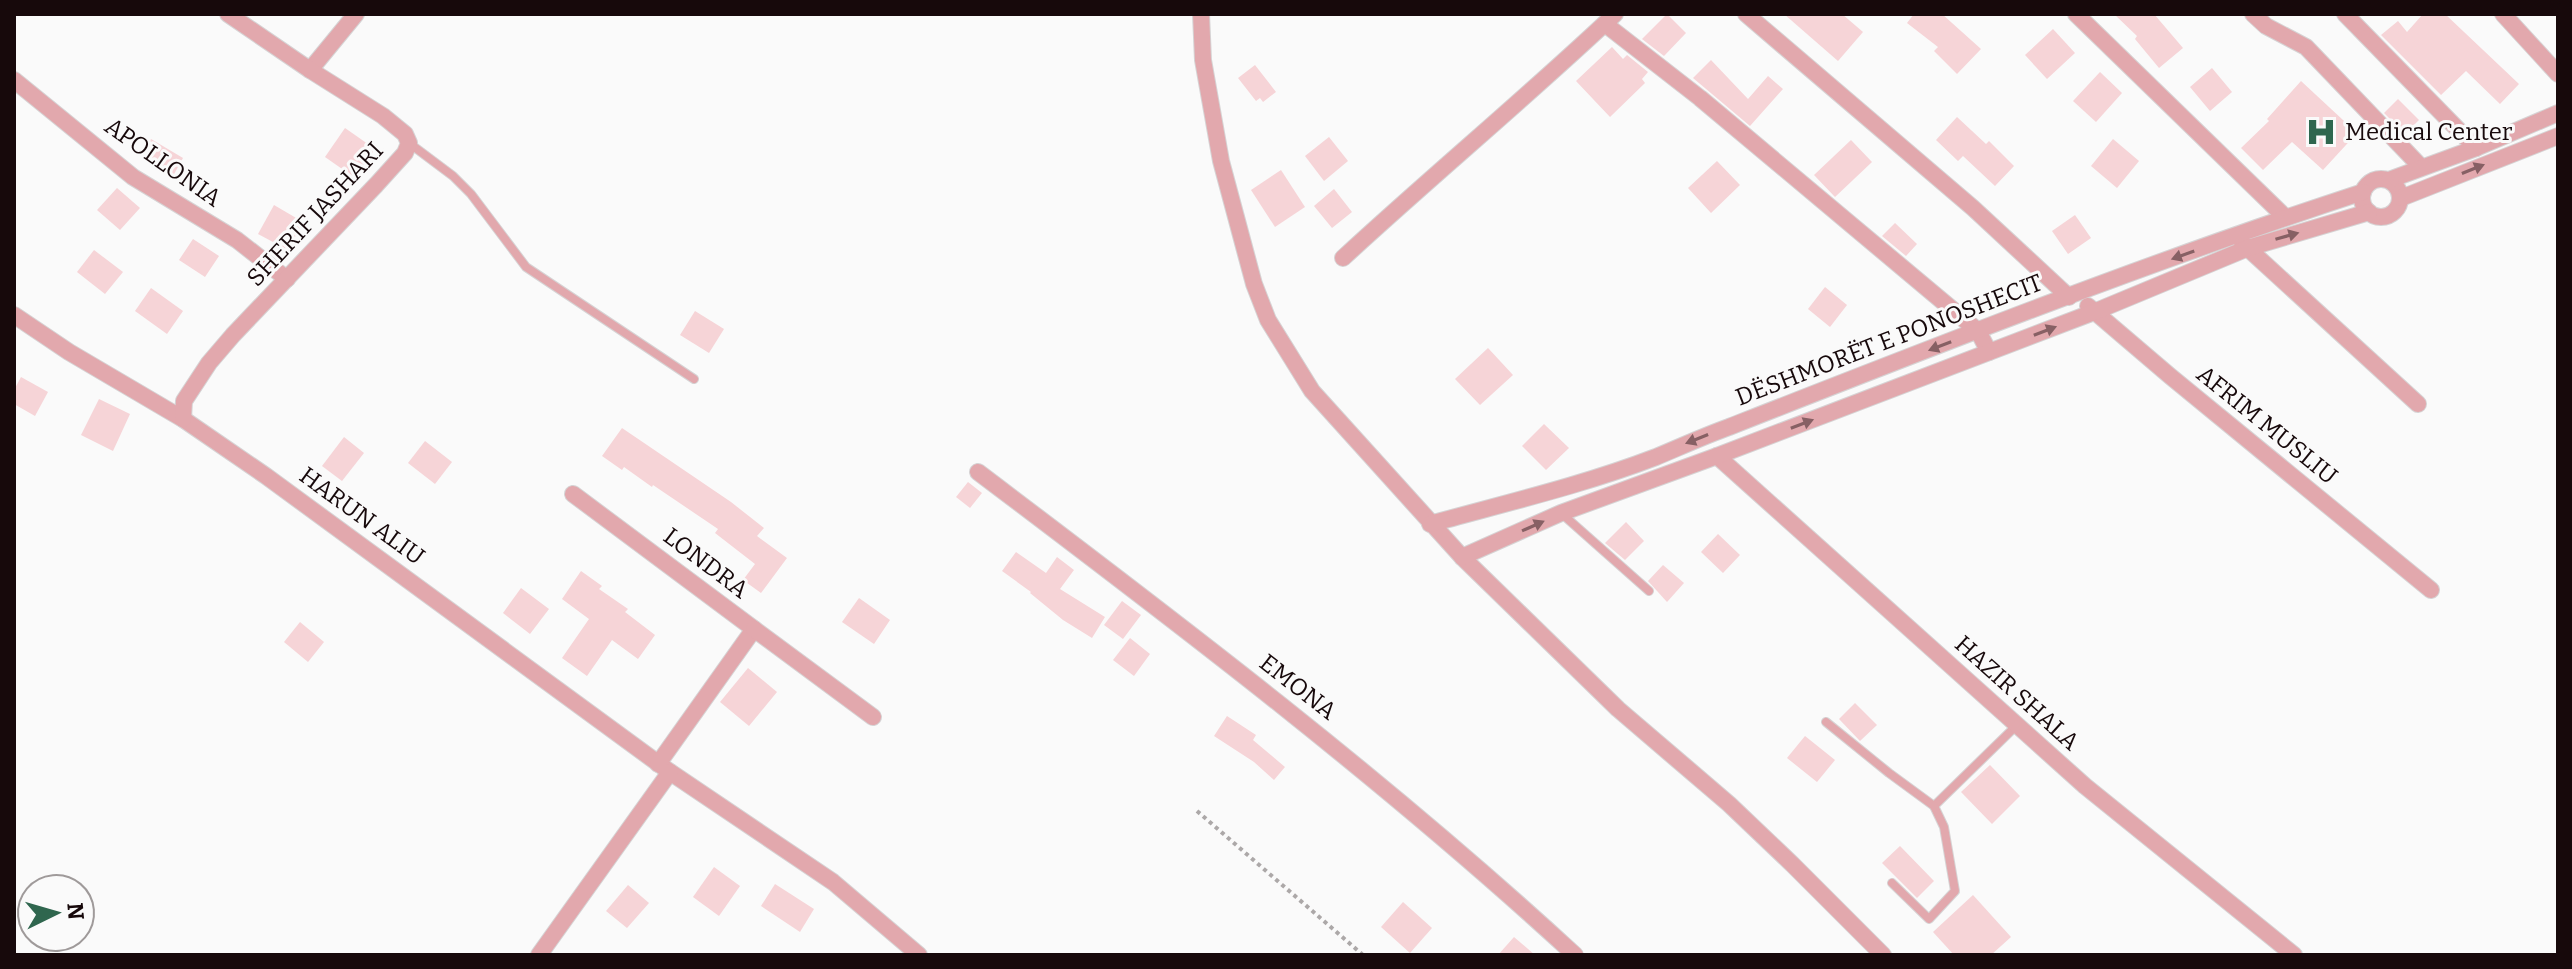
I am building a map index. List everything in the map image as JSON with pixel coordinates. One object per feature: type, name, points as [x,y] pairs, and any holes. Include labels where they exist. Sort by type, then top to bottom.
[{"type":"street","name":"SHERIF JASHARI","points":[[183,419],[184,401],[209,363],[386,174],[405,153],[409,143],[405,134],[383,116],[228,14]]},
{"type":"street","points":[[310,70],[356,14]]},
{"type":"street","points":[[1201,14],[1203,60],[1221,161],[1254,284],[1268,320],[1312,391],[1462,557],[1618,709],[1729,804],[1883,955]]},
{"type":"street","name":"AFRIM MUSLIU","points":[[1746,14],[2072,296],[2431,590]]},
{"type":"street","points":[[2076,14],[2285,217]]},
{"type":"street","points":[[2253,14],[2266,26],[2306,47],[2421,167]]},
{"type":"street","points":[[2345,14],[2476,148]]},
{"type":"street","points":[[2503,14],[2558,74]]},
{"type":"street","points":[[1343,258],[1610,19],[1978,331],[1989,352]]},
{"type":"street","name":"APOLLONIA","points":[[14,80],[133,177],[237,240],[287,279]]},
{"type":"street","name":"DËSHMORËT E PONOSHECIT","points":[[1430,524],[1655,457],[1978,331],[2285,217],[2363,192],[2369,183],[2379,178],[2389,180],[2558,113]]},
{"type":"street","name":"DËSHMORËT E PONOSHECIT","points":[[1462,557],[1561,513],[2094,312],[2248,248],[2369,212],[2379,217],[2389,216],[2398,208],[2401,198],[2558,136]]},
{"type":"street","points":[[2389,180],[2398,187],[2401,198]]},
{"type":"street","points":[[2363,192],[2363,203],[2369,212]]},
{"type":"street","points":[[2235,236],[2418,404]]},
{"type":"street","points":[[2156,265],[2165,282]]},
{"type":"street","name":"HARUN ALIU","points":[[14,315],[69,352],[183,419],[351,537],[664,768],[833,882],[919,955]]},
{"type":"street","name":"HAZIR SHALA","points":[[1717,456],[2085,786],[2294,955]]},
{"type":"street","points":[[1621,468],[1630,488]]},
{"type":"street","name":"EMONA","points":[[978,472],[1313,729],[1575,955]]},
{"type":"street","name":"LONDRA","points":[[573,494],[754,629],[664,768]]},
{"type":"street","points":[[754,629],[873,717]]},
{"type":"street","points":[[539,955],[664,768]]},
{"type":"lane","points":[[409,143],[453,176],[471,194],[526,267],[694,379]]},
{"type":"lane","points":[[1561,513],[1649,591]]},
{"type":"lane","points":[[1826,722],[1934,806],[1944,827],[1955,891],[1929,919],[1892,883]]},
{"type":"lane","points":[[1934,806],[2017,725]]},
{"type":"path","points":[[1197,811],[1363,955]]},
{"type":"building","points":[[1667,14],[1686,33],[1664,56],[1642,39]]},
{"type":"building","points":[[1784,14],[1842,14],[1863,32],[1838,61]]},
{"type":"building","points":[[1914,14],[1942,14],[1981,49],[1957,74],[1934,51],[1938,47],[1907,23]]},
{"type":"building","points":[[2114,14],[2154,14],[2183,48],[2159,68],[2135,39],[2137,36]]},
{"type":"building","points":[[2423,14],[2445,14],[2519,84],[2500,104],[2466,71],[2441,95],[2381,35],[2398,21],[2407,32]]},
{"type":"building","points":[[2053,29],[2075,53],[2047,79],[2025,55]]},
{"type":"building","points":[[1612,47],[1623,59],[1627,55],[1648,72],[1642,79],[1645,83],[1610,117],[1576,81]]},
{"type":"building","points":[[1711,60],[1748,99],[1768,76],[1783,89],[1750,126],[1693,78]]},
{"type":"building","points":[[1255,65],[1276,92],[1263,102],[1260,98],[1256,101],[1238,78]]},
{"type":"building","points":[[2212,68],[2232,92],[2210,111],[2190,87]]},
{"type":"building","points":[[2100,72],[2122,93],[2096,122],[2073,101]]},
{"type":"building","points":[[2301,81],[2357,133],[2323,170],[2292,142],[2263,170],[2241,148],[2269,121],[2267,119]]},
{"type":"building","points":[[2398,99],[2419,120],[2405,134],[2384,113]]},
{"type":"building","points":[[1957,117],[1986,144],[1989,141],[2014,166],[1995,186],[1963,156],[1958,161],[1936,140]]},
{"type":"building","points":[[345,128],[375,149],[355,178],[325,157]]},
{"type":"building","points":[[1329,137],[1348,161],[1324,181],[1305,156]]},
{"type":"building","points":[[151,139],[183,158],[173,176],[141,158]]},
{"type":"building","points":[[2113,139],[2139,161],[2117,188],[2091,166]]},
{"type":"building","points":[[1851,140],[1872,162],[1835,197],[1814,175]]},
{"type":"building","points":[[1717,161],[1740,185],[1711,213],[1688,188]]},
{"type":"building","points":[[1281,170],[1305,207],[1275,227],[1251,190]]},
{"type":"building","points":[[117,188],[140,208],[120,230],[97,210]]},
{"type":"building","points":[[1334,189],[1352,212],[1332,228],[1314,206]]},
{"type":"building","points":[[274,205],[303,222],[288,250],[258,234]]},
{"type":"building","points":[[2075,215],[2091,238],[2068,254],[2052,231]]},
{"type":"building","points":[[1895,223],[1917,244],[1906,256],[1882,236]]},
{"type":"building","points":[[193,239],[219,256],[205,277],[179,260]]},
{"type":"building","points":[[94,250],[123,272],[105,294],[77,272]]},
{"type":"building","points":[[1825,287],[1847,305],[1830,327],[1808,309]]},
{"type":"building","points":[[151,288],[183,311],[167,334],[135,311]]},
{"type":"building","points":[[695,311],[724,329],[709,353],[680,335]]},
{"type":"building","points":[[1488,348],[1513,375],[1480,405],[1455,379]]},
{"type":"building","points":[[21,377],[48,392],[35,416],[14,404],[14,390]]},
{"type":"building","points":[[99,399],[130,414],[113,451],[81,435]]},
{"type":"building","points":[[1544,424],[1569,448],[1546,470],[1522,446]]},
{"type":"building","points":[[622,428],[764,528],[757,536],[787,558],[761,593],[743,580],[755,564],[715,533],[718,529],[653,485],[602,456]]},
{"type":"building","points":[[344,437],[364,453],[342,481],[322,466]]},
{"type":"building","points":[[425,441],[452,462],[435,484],[408,463]]},
{"type":"building","points":[[968,482],[982,493],[970,508],[956,497]]},
{"type":"building","points":[[1626,522],[1644,541],[1625,560],[1605,543]]},
{"type":"building","points":[[1718,534],[1740,555],[1723,573],[1701,552]]},
{"type":"building","points":[[1016,552],[1046,573],[1057,557],[1074,570],[1060,589],[1105,617],[1092,638],[1063,620],[1002,571]]},
{"type":"building","points":[[1663,565],[1684,583],[1667,602],[1648,581]]},
{"type":"building","points":[[581,571],[655,635],[638,659],[612,640],[587,676],[562,658],[589,619],[562,599]]},
{"type":"building","points":[[521,588],[549,609],[530,634],[503,613]]},
{"type":"building","points":[[859,598],[890,620],[874,644],[842,622]]},
{"type":"building","points":[[1122,601],[1141,615],[1123,639],[1104,625]]},
{"type":"building","points":[[300,622],[324,642],[308,662],[284,642]]},
{"type":"building","points":[[1130,638],[1150,654],[1134,676],[1113,660]]},
{"type":"building","points":[[748,668],[777,692],[749,726],[720,702]]},
{"type":"building","points":[[1855,703],[1877,725],[1860,741],[1839,719]]},
{"type":"building","points":[[1227,716],[1256,735],[1253,740],[1285,767],[1274,780],[1254,762],[1214,736]]},
{"type":"building","points":[[1805,736],[1835,760],[1817,782],[1787,758]]},
{"type":"building","points":[[1990,765],[2020,796],[1992,824],[1961,792]]},
{"type":"building","points":[[1900,846],[1934,881],[1917,898],[1882,863]]},
{"type":"building","points":[[714,867],[740,886],[719,916],[693,897]]},
{"type":"building","points":[[775,884],[814,909],[800,932],[761,906]]},
{"type":"building","points":[[628,885],[649,903],[627,928],[606,911]]},
{"type":"building","points":[[1973,895],[2011,937],[1991,955],[1954,955],[1933,932]]},
{"type":"building","points":[[1403,902],[1432,928],[1410,953],[1381,927]]},
{"type":"building","points":[[1514,937],[1535,955],[1498,955]]},
{"type":"place","name":"Medical Center","points":[[2321,132]]}]
